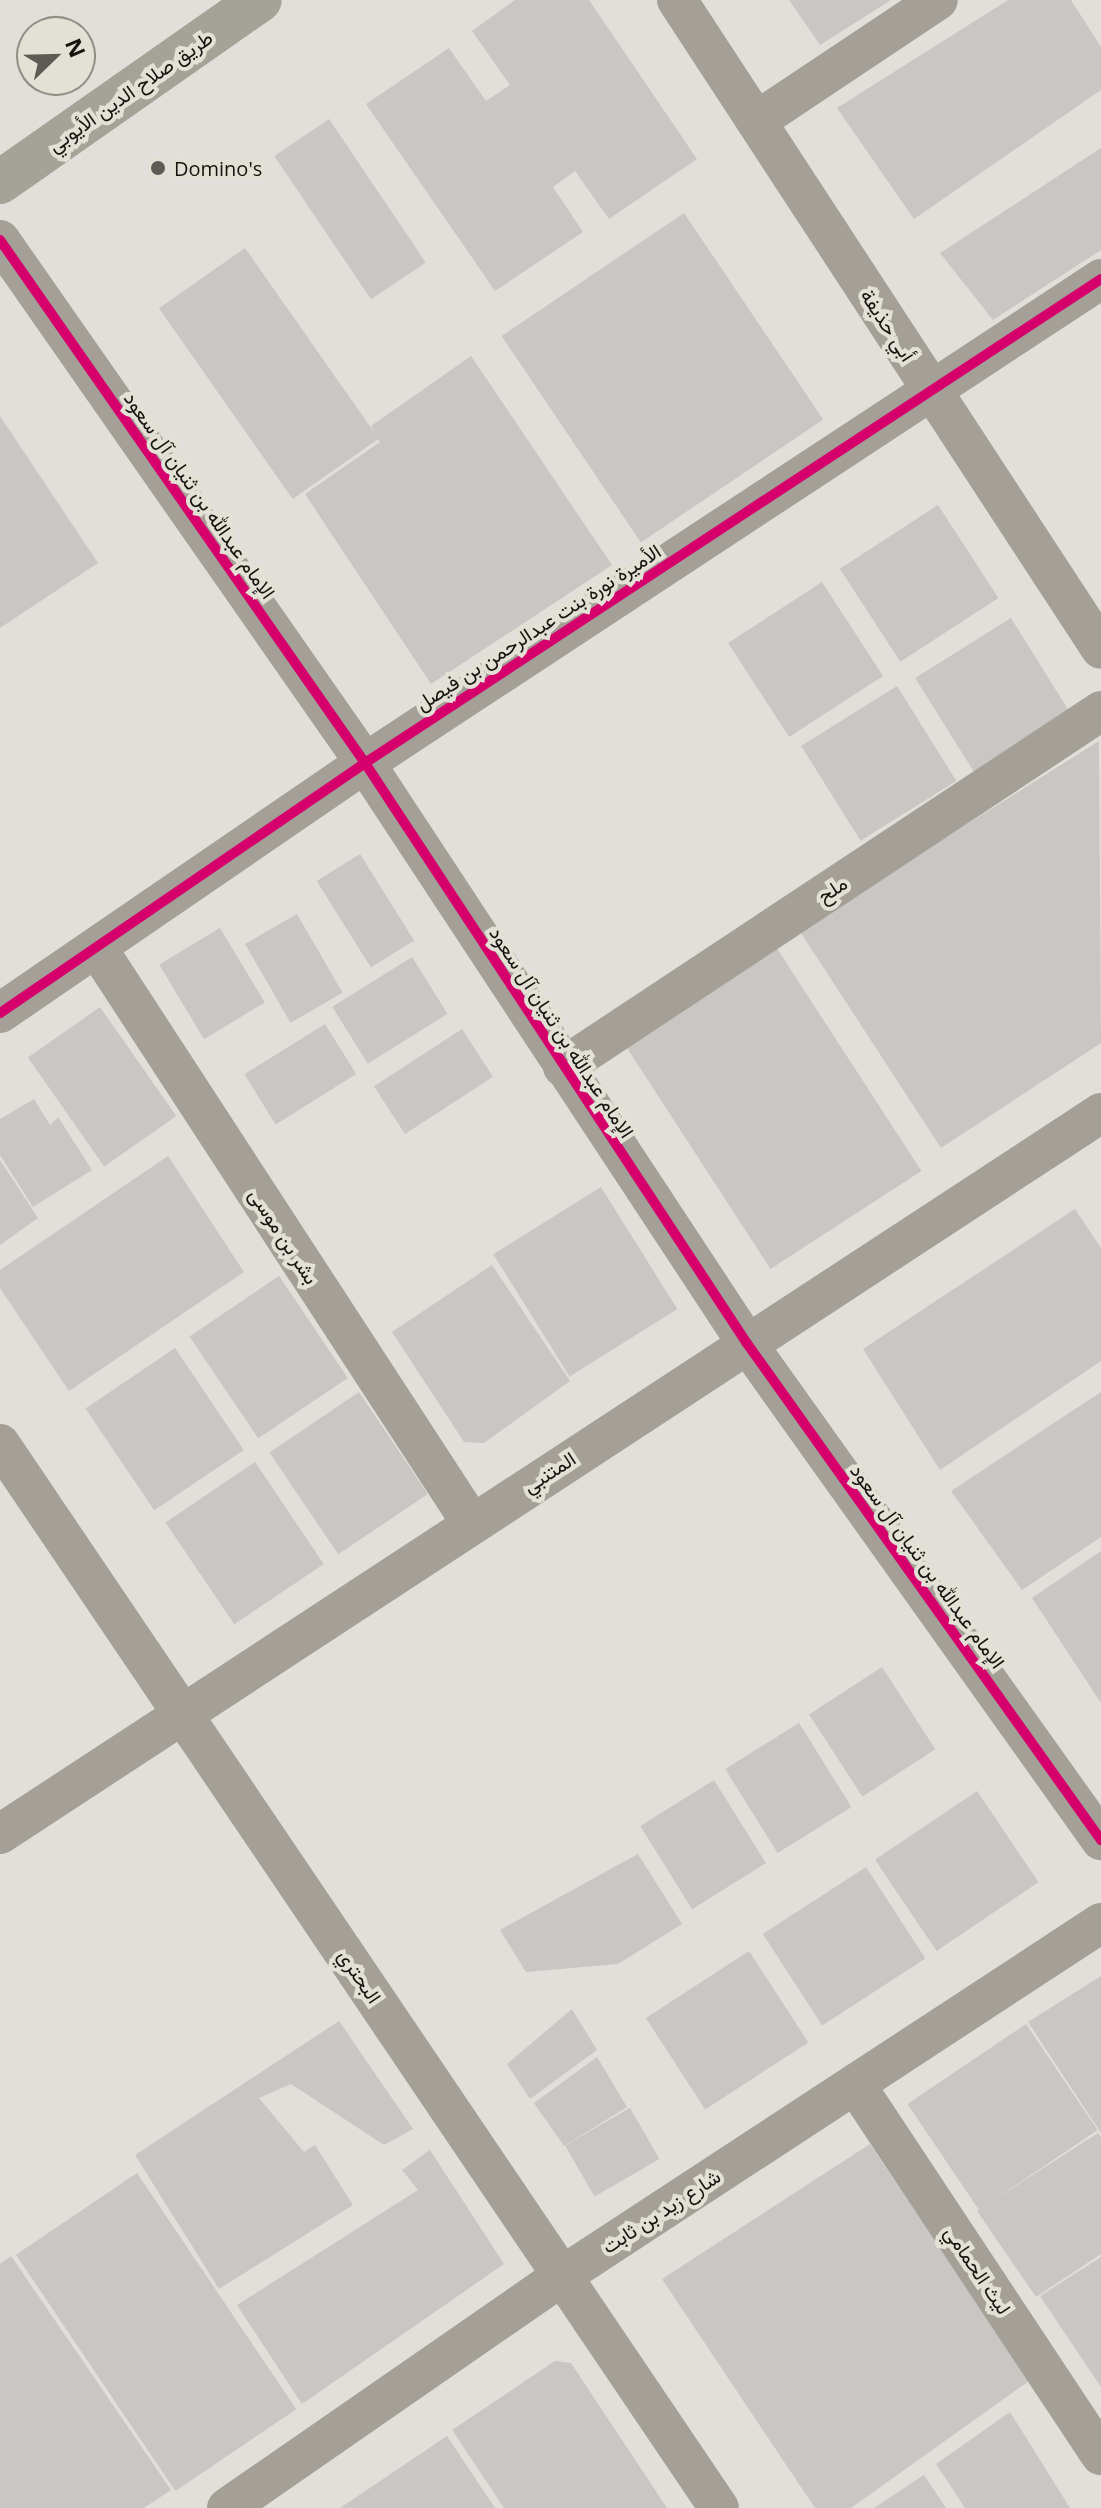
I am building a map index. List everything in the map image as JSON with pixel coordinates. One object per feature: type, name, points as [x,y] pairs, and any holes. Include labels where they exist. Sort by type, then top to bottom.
[{"type":"main road","name":"طريق صلاح الدين الأيوبي","points":[[0,182],[260,0]]},
{"type":"street","name":"أبي حذيفة","points":[[677,0],[1101,649]]},
{"type":"street","points":[[758,120],[938,0]]},
{"type":"street","name":"الإمام عبدالله بن ثنيان آل سعود","points":[[0,240],[365,763],[746,1342],[1101,1840]]},
{"type":"street","name":"الأميرة نورة بنت عبدالرحمن بن فيصل","points":[[0,1013],[365,763],[929,389],[1101,279]]},
{"type":"street","name":"ملح","points":[[563,1067],[1101,711]]},
{"type":"street","name":"بشر بن موسى","points":[[97,948],[472,1524]]},
{"type":"street","name":"المتنبي","points":[[0,1834],[746,1342],[1101,1113]]},
{"type":"street","name":"البحتري","points":[[0,1444],[181,1715],[565,2274],[719,2508]]},
{"type":"street","name":"شارع زيد بن ثابت","points":[[227,2508],[565,2274],[1101,1923]]},
{"type":"street","name":"ليث الحمامي","points":[[855,2084],[1101,2455]]},
{"type":"building","points":[[515,0],[589,0],[697,159],[609,219],[575,171],[553,187],[583,232],[495,291],[366,104],[449,48],[486,101],[510,85],[472,31]]},
{"type":"building","points":[[789,0],[891,0],[820,45]]},
{"type":"building","points":[[1008,0],[1071,0],[1101,47],[1101,90],[914,219],[837,108]]},
{"type":"building","points":[[329,119],[426,262],[371,299],[274,156]]},
{"type":"building","points":[[1101,148],[1101,250],[993,320],[940,253]]},
{"type":"building","points":[[684,213],[823,419],[641,542],[502,336]]},
{"type":"building","points":[[245,248],[379,439],[293,499],[159,308]]},
{"type":"building","points":[[471,356],[612,565],[431,684],[305,494],[380,442],[371,426]]},
{"type":"building","points":[[0,416],[98,563],[0,628]]},
{"type":"building","points":[[938,505],[998,598],[900,662],[840,569]]},
{"type":"building","points":[[822,582],[883,676],[789,737],[728,643]]},
{"type":"building","points":[[1011,618],[1070,712],[974,772],[915,678]]},
{"type":"building","points":[[897,686],[956,781],[861,841],[801,746]]},
{"type":"building","points":[[1099,741],[1101,1043],[941,1148],[799,930]]},
{"type":"building","points":[[360,854],[414,941],[371,968],[317,881]]},
{"type":"building","points":[[297,914],[342,993],[291,1023],[245,944]]},
{"type":"building","points":[[220,928],[265,1003],[204,1039],[159,965]]},
{"type":"building","points":[[776,947],[921,1171],[770,1269],[625,1045]]},
{"type":"building","points":[[412,957],[448,1014],[368,1064],[332,1007]]},
{"type":"building","points":[[100,1007],[176,1116],[104,1166],[28,1057]]},
{"type":"building","points":[[325,1024],[356,1074],[276,1124],[244,1074]]},
{"type":"building","points":[[462,1029],[493,1077],[405,1134],[374,1086]]},
{"type":"building","points":[[34,1099],[50,1125],[58,1117],[92,1170],[33,1207],[0,1155],[0,1119]]},
{"type":"building","points":[[168,1156],[244,1272],[69,1391],[0,1288],[0,1270]]},
{"type":"building","points":[[0,1160],[38,1218],[0,1245]]},
{"type":"building","points":[[601,1187],[677,1309],[570,1376],[493,1254]]},
{"type":"building","points":[[1075,1209],[1101,1248],[1101,1361],[940,1470],[863,1349]]},
{"type":"building","points":[[492,1265],[570,1381],[484,1443],[464,1442],[392,1332]]},
{"type":"building","points":[[279,1276],[348,1378],[258,1438],[189,1336]]},
{"type":"building","points":[[175,1348],[244,1450],[154,1510],[85,1408]]},
{"type":"building","points":[[359,1392],[428,1494],[338,1554],[269,1452]]},
{"type":"building","points":[[1101,1392],[1101,1537],[1022,1590],[951,1491]]},
{"type":"building","points":[[255,1462],[324,1564],[234,1624],[165,1522]]},
{"type":"building","points":[[1101,1551],[1101,1703],[1032,1598]]},
{"type":"building","points":[[882,1667],[935,1749],[862,1797],[809,1714]]},
{"type":"building","points":[[799,1723],[851,1807],[778,1853],[725,1769]]},
{"type":"building","points":[[714,1780],[766,1863],[692,1909],[640,1826]]},
{"type":"building","points":[[977,1791],[1039,1882],[937,1951],[875,1860]]},
{"type":"building","points":[[638,1854],[682,1924],[618,1964],[526,1972],[500,1930]]},
{"type":"building","points":[[866,1867],[925,1958],[822,2025],[763,1934]]},
{"type":"building","points":[[749,1951],[808,2042],[705,2109],[646,2018]]},
{"type":"building","points":[[1101,1976],[1101,2133],[1028,2022]]},
{"type":"building","points":[[572,2009],[597,2050],[530,2099],[507,2064]]},
{"type":"building","points":[[339,2021],[413,2129],[384,2145],[291,2084],[259,2098],[304,2152],[315,2145],[353,2205],[219,2289],[135,2155]]},
{"type":"building","points":[[1026,2024],[1098,2130],[979,2210],[907,2104]]},
{"type":"building","points":[[597,2057],[627,2107],[564,2146],[534,2103]]},
{"type":"building","points":[[630,2108],[659,2159],[595,2197],[565,2146]]},
{"type":"building","points":[[1098,2133],[1101,2137],[1101,2254],[1036,2297],[977,2211]]},
{"type":"building","points":[[870,2144],[1029,2381],[851,2508],[815,2508],[662,2279]]},
{"type":"building","points":[[430,2150],[504,2264],[302,2404],[237,2305],[418,2190],[402,2170]]},
{"type":"building","points":[[137,2173],[296,2409],[175,2491],[16,2255]]},
{"type":"building","points":[[11,2256],[171,2490],[144,2508],[0,2508],[0,2264]]},
{"type":"building","points":[[1101,2257],[1101,2387],[1040,2296]]},
{"type":"building","points":[[555,2361],[571,2363],[667,2508],[504,2508],[452,2430]]},
{"type":"building","points":[[1010,2412],[1070,2508],[965,2508],[936,2464]]},
{"type":"building","points":[[447,2436],[495,2508],[340,2508]]},
{"type":"building","points":[[924,2475],[946,2508],[874,2508]]},
{"type":"cycle path","points":[[0,240],[365,763],[746,1342],[1101,1840]]},
{"type":"cycle path","points":[[0,1013],[365,763],[1101,279]]},
{"type":"place","name":"Domino's","points":[[158,168]]}]
